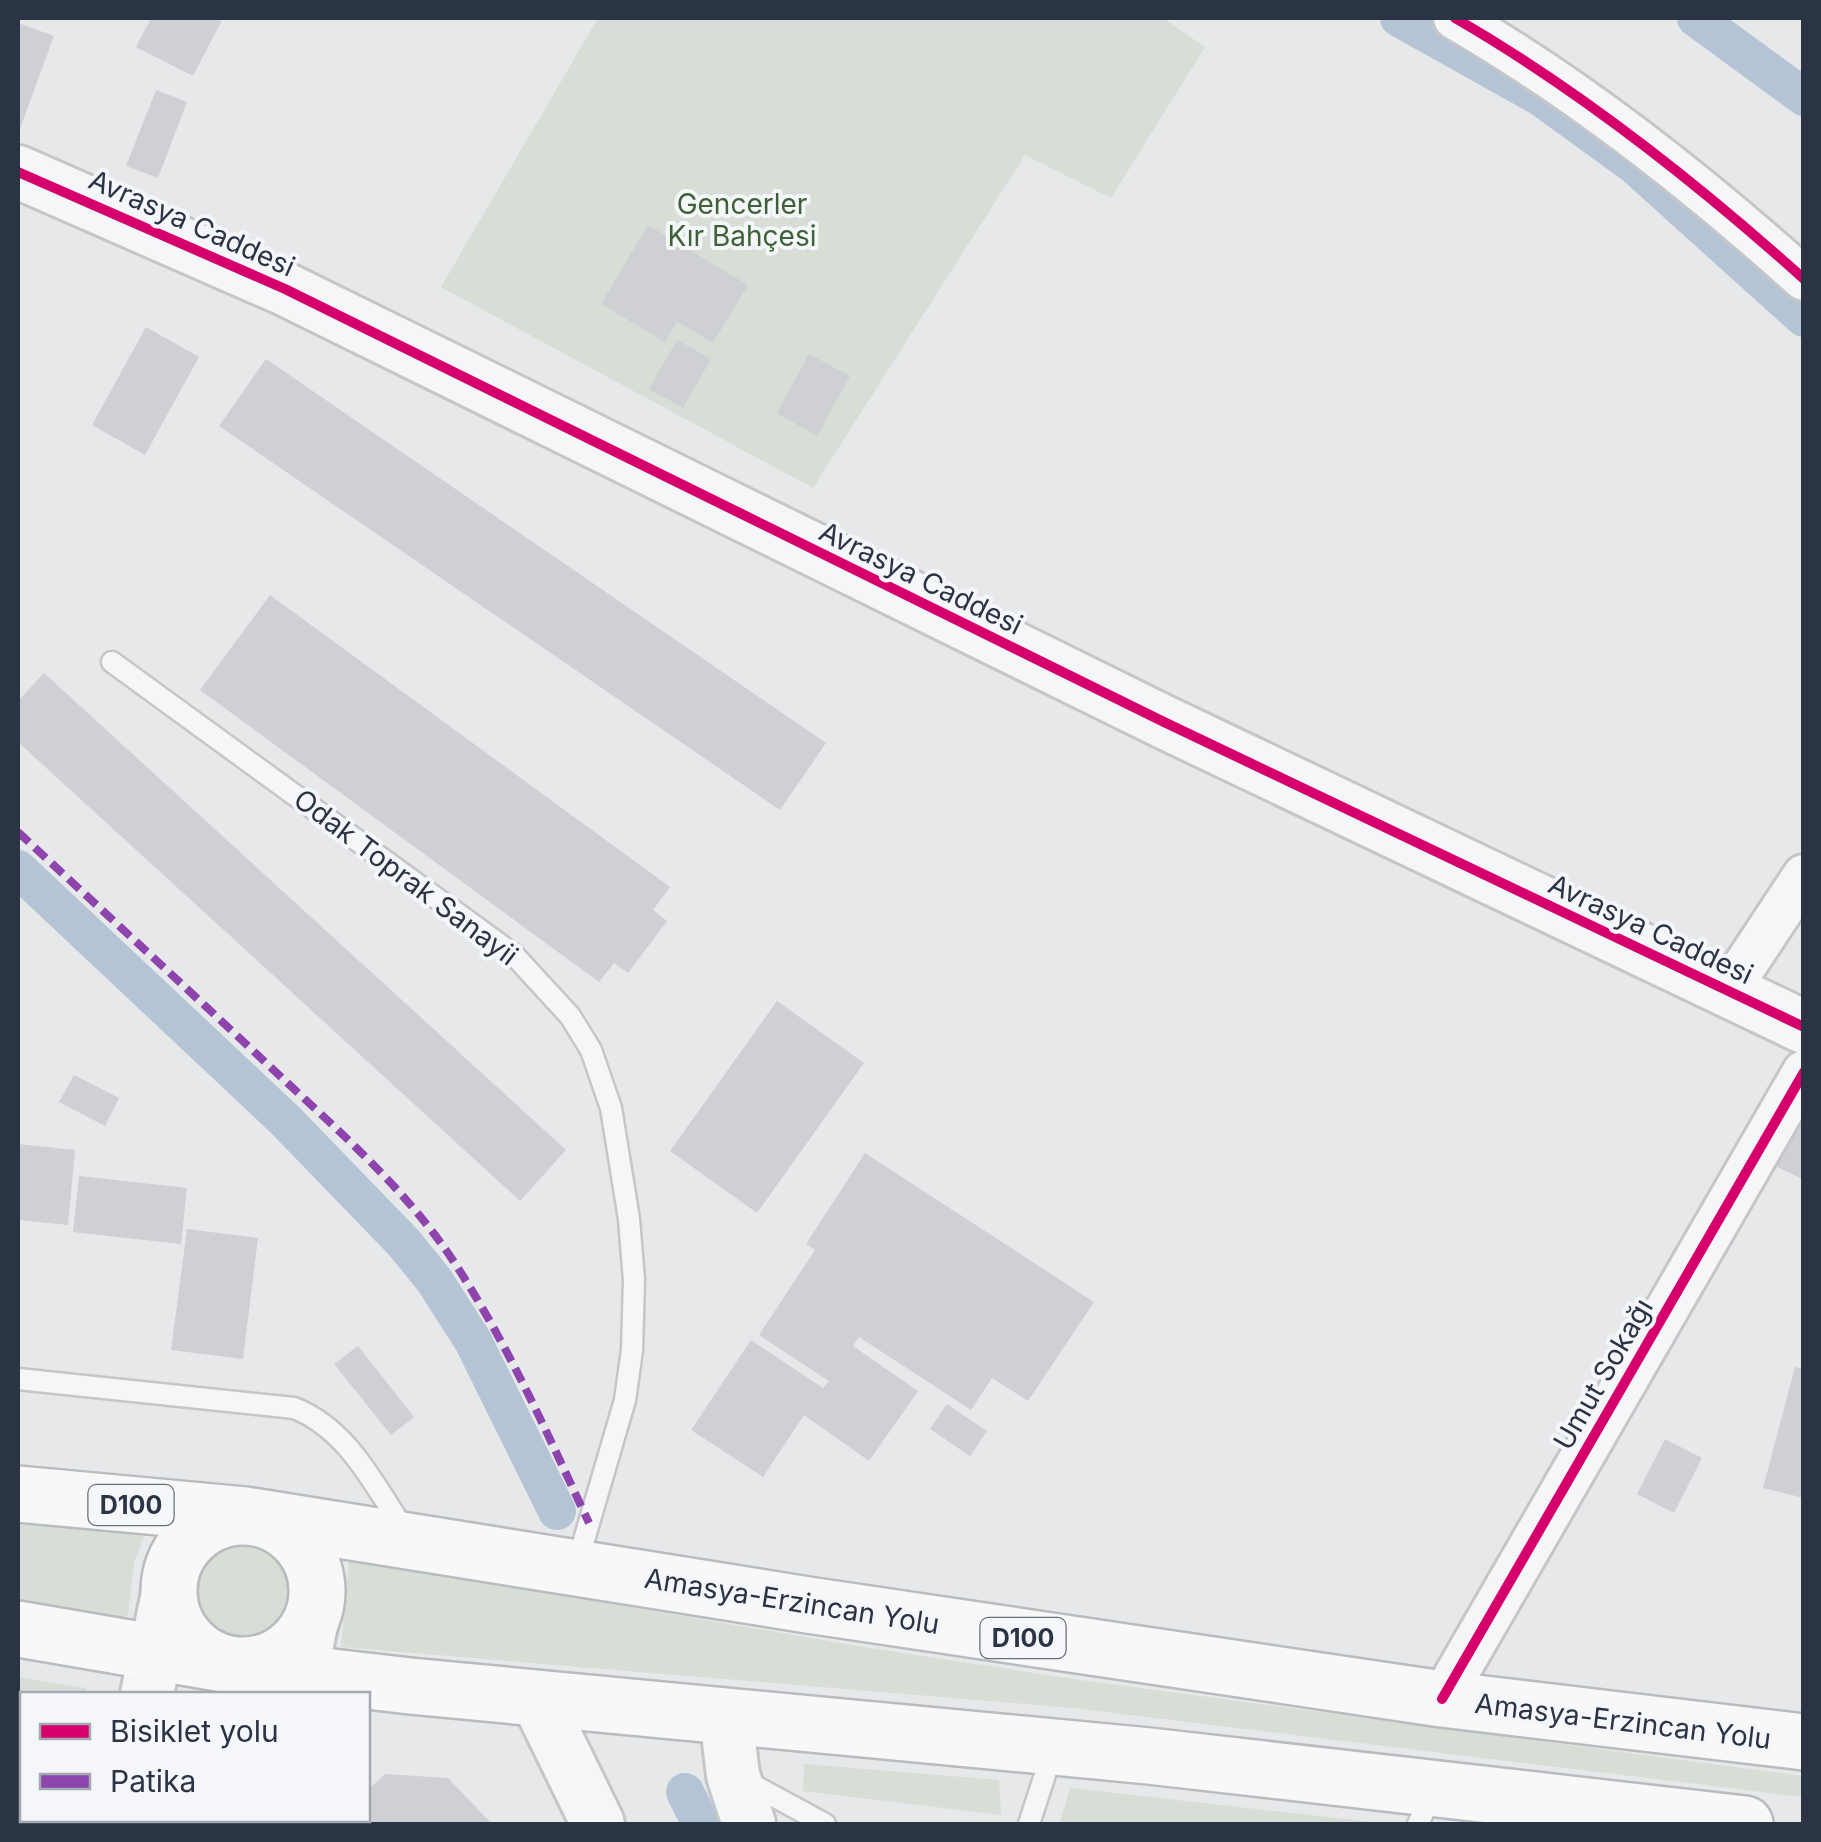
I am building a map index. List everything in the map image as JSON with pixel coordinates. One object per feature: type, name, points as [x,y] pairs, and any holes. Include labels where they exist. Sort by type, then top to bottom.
[{"type":"highway","name":"Amasya-Erzincan Yolu","points":[[18,1494],[245,1516],[826,1608],[1442,1699],[1804,1742]]},
{"type":"highway","points":[[18,1630],[152,1674],[229,1664],[254,1665],[278,1657],[298,1642],[312,1620],[316,1572],[306,1550],[290,1532],[269,1521],[245,1516],[222,1519],[200,1530],[182,1546],[172,1568],[168,1592],[173,1618],[186,1640],[205,1656],[229,1664],[300,1684],[538,1698],[1054,1748],[1426,1806],[1746,1824]]},
{"type":"street","points":[[1455,18],[1523,57],[1641,142],[1727,210],[1804,279]]},
{"type":"street","name":"Avrasya Caddesi","points":[[18,172],[285,289],[1128,704],[1804,1027]]},
{"type":"street","points":[[1728,991],[1804,876]]},
{"type":"street","name":"Umut Sokağı","points":[[1442,1699],[1804,1072]]},
{"type":"street","points":[[152,1674],[168,1592]]},
{"type":"street","points":[[300,1684],[312,1620]]},
{"type":"street","points":[[538,1698],[598,1824]]},
{"type":"street","points":[[726,1718],[734,1774],[750,1824]]},
{"type":"lane","name":"Odak Toprak Sanayii","points":[[112,662],[513,954],[570,1016],[591,1050],[611,1108],[629,1219],[634,1280],[632,1350],[625,1400],[576,1566]]},
{"type":"lane","points":[[18,1378],[294,1408],[315,1416],[334,1430],[412,1542]]},
{"type":"lane","points":[[1029,1824],[1054,1748]]},
{"type":"lane","points":[[734,1774],[825,1824]]},
{"type":"green space","name":"Gencerler Kır Bahçesi","points":[[598,18],[1163,18],[1205,47],[1111,198],[1025,155],[813,488],[441,287]]},
{"type":"green space","points":[[18,1522],[145,1534],[134,1563],[128,1615],[117,1621],[18,1603]]},
{"type":"green space","points":[[242,1544],[260,1548],[276,1558],[286,1574],[290,1592],[286,1610],[276,1626],[260,1636],[242,1640],[224,1636],[208,1626],[198,1610],[194,1592],[198,1574],[208,1558],[224,1548]]},
{"type":"green space","points":[[349,1559],[1073,1679],[1803,1776],[1803,1797],[1073,1708],[341,1647]]},
{"type":"green space","points":[[18,1677],[86,1688],[85,1692],[20,1692],[18,1733]]},
{"type":"green space","points":[[804,1764],[999,1780],[1001,1815],[803,1791]]},
{"type":"green space","points":[[1070,1788],[1382,1823],[1060,1822]]},
{"type":"building","points":[[151,18],[223,18],[193,76],[136,47]]},
{"type":"building","points":[[18,23],[54,36],[18,134]]},
{"type":"building","points":[[156,90],[187,102],[158,178],[126,166]]},
{"type":"building","points":[[648,225],[748,285],[713,343],[677,321],[665,342],[601,304]]},
{"type":"building","points":[[146,327],[199,357],[145,455],[92,425]]},
{"type":"building","points":[[677,340],[711,359],[683,408],[649,389]]},
{"type":"building","points":[[809,354],[850,376],[817,436],[777,413]]},
{"type":"building","points":[[266,359],[826,743],[780,810],[219,426]]},
{"type":"building","points":[[270,595],[670,887],[653,910],[667,921],[628,973],[614,963],[599,982],[200,690]]},
{"type":"building","points":[[44,673],[566,1150],[520,1201],[18,742],[18,701]]},
{"type":"building","points":[[777,1001],[864,1063],[757,1213],[670,1151]]},
{"type":"building","points":[[74,1075],[119,1098],[105,1126],[59,1102]]},
{"type":"building","points":[[1790,1118],[1804,1124],[1804,1180],[1769,1163]]},
{"type":"building","points":[[18,1144],[75,1150],[68,1225],[18,1220]]},
{"type":"building","points":[[865,1153],[1094,1302],[1028,1401],[992,1378],[971,1410],[859,1337],[853,1346],[918,1391],[869,1461],[804,1415],[763,1477],[691,1430],[751,1340],[823,1388],[829,1381],[759,1335],[815,1250],[806,1244]]},
{"type":"building","points":[[79,1176],[187,1188],[181,1244],[73,1232]]},
{"type":"building","points":[[187,1229],[258,1238],[243,1359],[171,1350]]},
{"type":"building","points":[[358,1346],[414,1417],[391,1435],[334,1364]]},
{"type":"building","points":[[1795,1367],[1804,1369],[1804,1498],[1763,1488]]},
{"type":"building","points":[[947,1404],[987,1431],[970,1456],[930,1429]]},
{"type":"building","points":[[1665,1439],[1702,1458],[1674,1513],[1637,1494]]},
{"type":"building","points":[[385,1774],[448,1778],[492,1824],[330,1824],[370,1822],[370,1788]]},
{"type":"waterway","points":[[1399,18],[1542,98],[1633,164],[1804,318]]},
{"type":"waterway","points":[[1696,18],[1804,97]]},
{"type":"waterway","points":[[18,869],[285,1120],[404,1243],[434,1280],[473,1341],[557,1511]]},
{"type":"waterway","points":[[685,1792],[701,1824]]},
{"type":"marked path","points":[[18,832],[349,1140],[414,1209],[452,1259],[491,1323],[589,1523]]},
{"type":"cycle path","points":[[1455,18],[1636,139],[1804,279]]},
{"type":"cycle path","points":[[18,172],[285,289],[1164,722],[1804,1027]]},
{"type":"cycle path","points":[[1442,1699],[1804,1072]]}]
